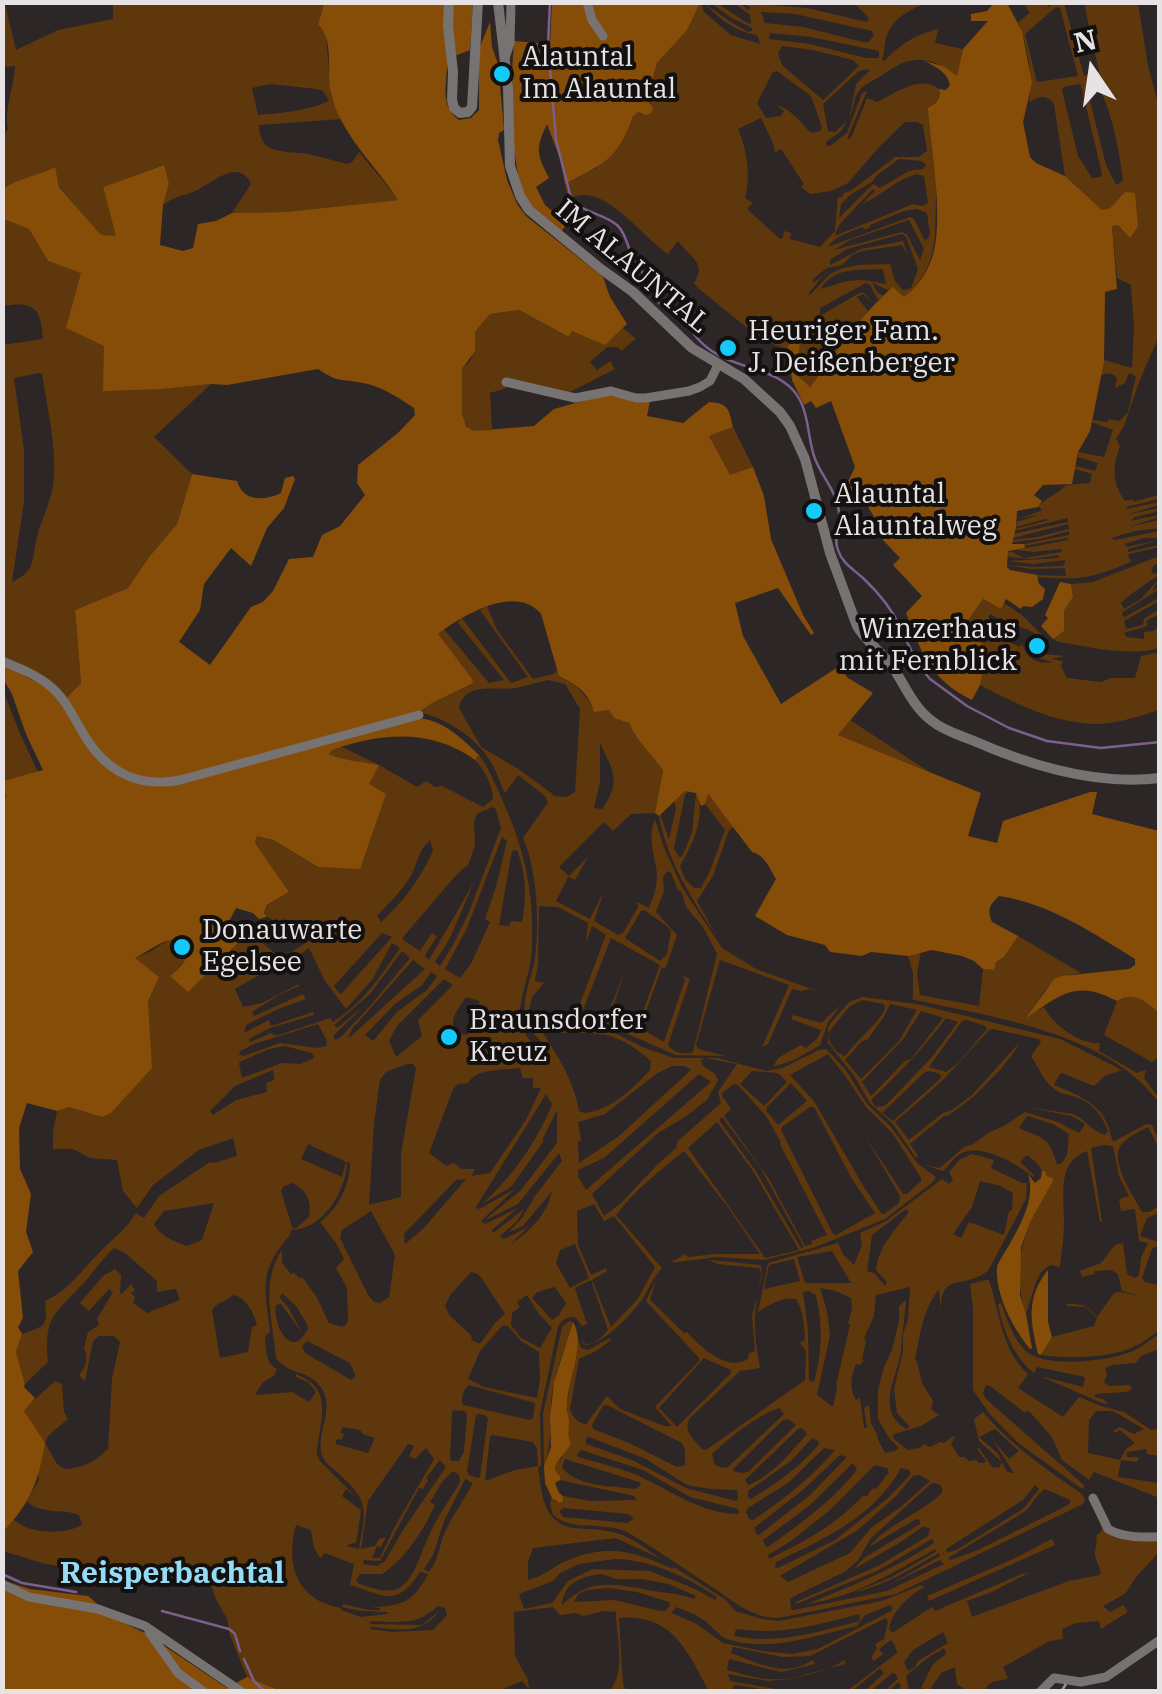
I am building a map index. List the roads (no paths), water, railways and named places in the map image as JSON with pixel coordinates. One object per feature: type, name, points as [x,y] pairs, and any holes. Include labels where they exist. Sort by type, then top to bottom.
[{"type":"street","points":[[448,2],[452,100],[460,113],[472,108],[478,2]]},
{"type":"street","points":[[498,2],[505,58]]},
{"type":"street","name":"IM ALAUNTAL","points":[[510,2],[510,44],[505,58],[510,166],[520,196],[529,210],[633,292],[692,348],[747,381],[780,412],[805,459],[830,553],[857,626],[893,668],[917,706],[945,729],[1048,768],[1114,778],[1160,778]]},
{"type":"street","points":[[587,2],[592,20],[603,36]]},
{"type":"street","points":[[506,382],[575,398],[612,390],[646,398],[700,387],[710,381],[718,365]]},
{"type":"street","points":[[2,661],[50,686],[99,755],[114,768],[146,782],[180,780],[419,715]]},
{"type":"street","points":[[1094,1498],[1108,1530],[1160,1537]]},
{"type":"street","points":[[2,1584],[29,1597],[98,1609],[144,1626],[242,1692]]},
{"type":"street","points":[[144,1626],[178,1673],[204,1692]]},
{"type":"street","points":[[1040,1692],[1054,1678],[1081,1682],[1106,1677],[1160,1640]]},
{"type":"waterway","points":[[550,2],[548,45],[556,140],[571,198],[618,226],[652,293],[672,314]]},
{"type":"waterway","points":[[694,334],[717,355],[783,381],[798,397],[814,456],[838,504],[836,541],[840,555],[879,595],[900,627]]},
{"type":"waterway","points":[[907,642],[930,679],[967,706],[1009,728],[1047,741],[1101,748],[1160,742]]},
{"type":"waterway","points":[[2,1574],[22,1583],[76,1592]]},
{"type":"waterway","points":[[162,1611],[229,1629],[235,1634],[240,1651]]},
{"type":"waterway","points":[[244,1659],[254,1681],[265,1692]]},
{"type":"railway","points":[[1061,1692],[1066,1684]]},
{"type":"place","name":"Alauntal Im Alauntal","points":[[502,74]]},
{"type":"place","name":"Heuriger Fam. J. Deißenberger","points":[[728,348]]},
{"type":"place","name":"Alauntal Alauntalweg","points":[[814,511]]},
{"type":"place","name":"Winzerhaus mit Fernblick","points":[[1037,646]]},
{"type":"place","name":"Donauwarte Egelsee","points":[[182,947]]},
{"type":"place","name":"Braunsdorfer Kreuz","points":[[449,1037]]},
{"type":"district","name":"Reisperbachtal","points":[[172,1574]]}]
